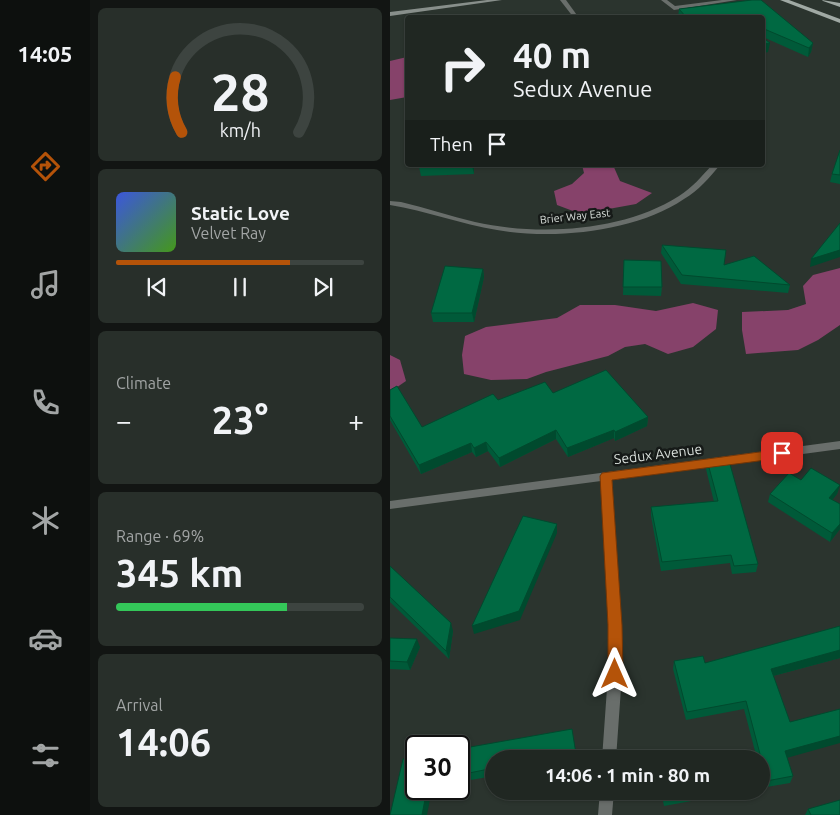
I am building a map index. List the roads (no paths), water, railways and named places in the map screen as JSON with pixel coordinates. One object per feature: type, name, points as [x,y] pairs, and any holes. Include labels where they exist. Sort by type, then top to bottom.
[{"type":"main road","points":[[783,0],[840,21]]},
{"type":"main road","points":[[825,0],[840,5]]},
{"type":"street","points":[[390,14],[499,0]]},
{"type":"street","points":[[563,0],[575,15]]},
{"type":"street","points":[[664,0],[674,8],[734,0]]},
{"type":"street","name":"Brier Way East","points":[[390,203],[517,231],[549,231],[597,227],[648,213],[680,199],[697,186],[714,167]]},
{"type":"street","name":"Sedux Avenue","points":[[390,505],[840,446]]},
{"type":"street","points":[[606,476],[615,625],[615,674],[610,750]]},
{"type":"street","points":[[605,815],[606,800]]}]
